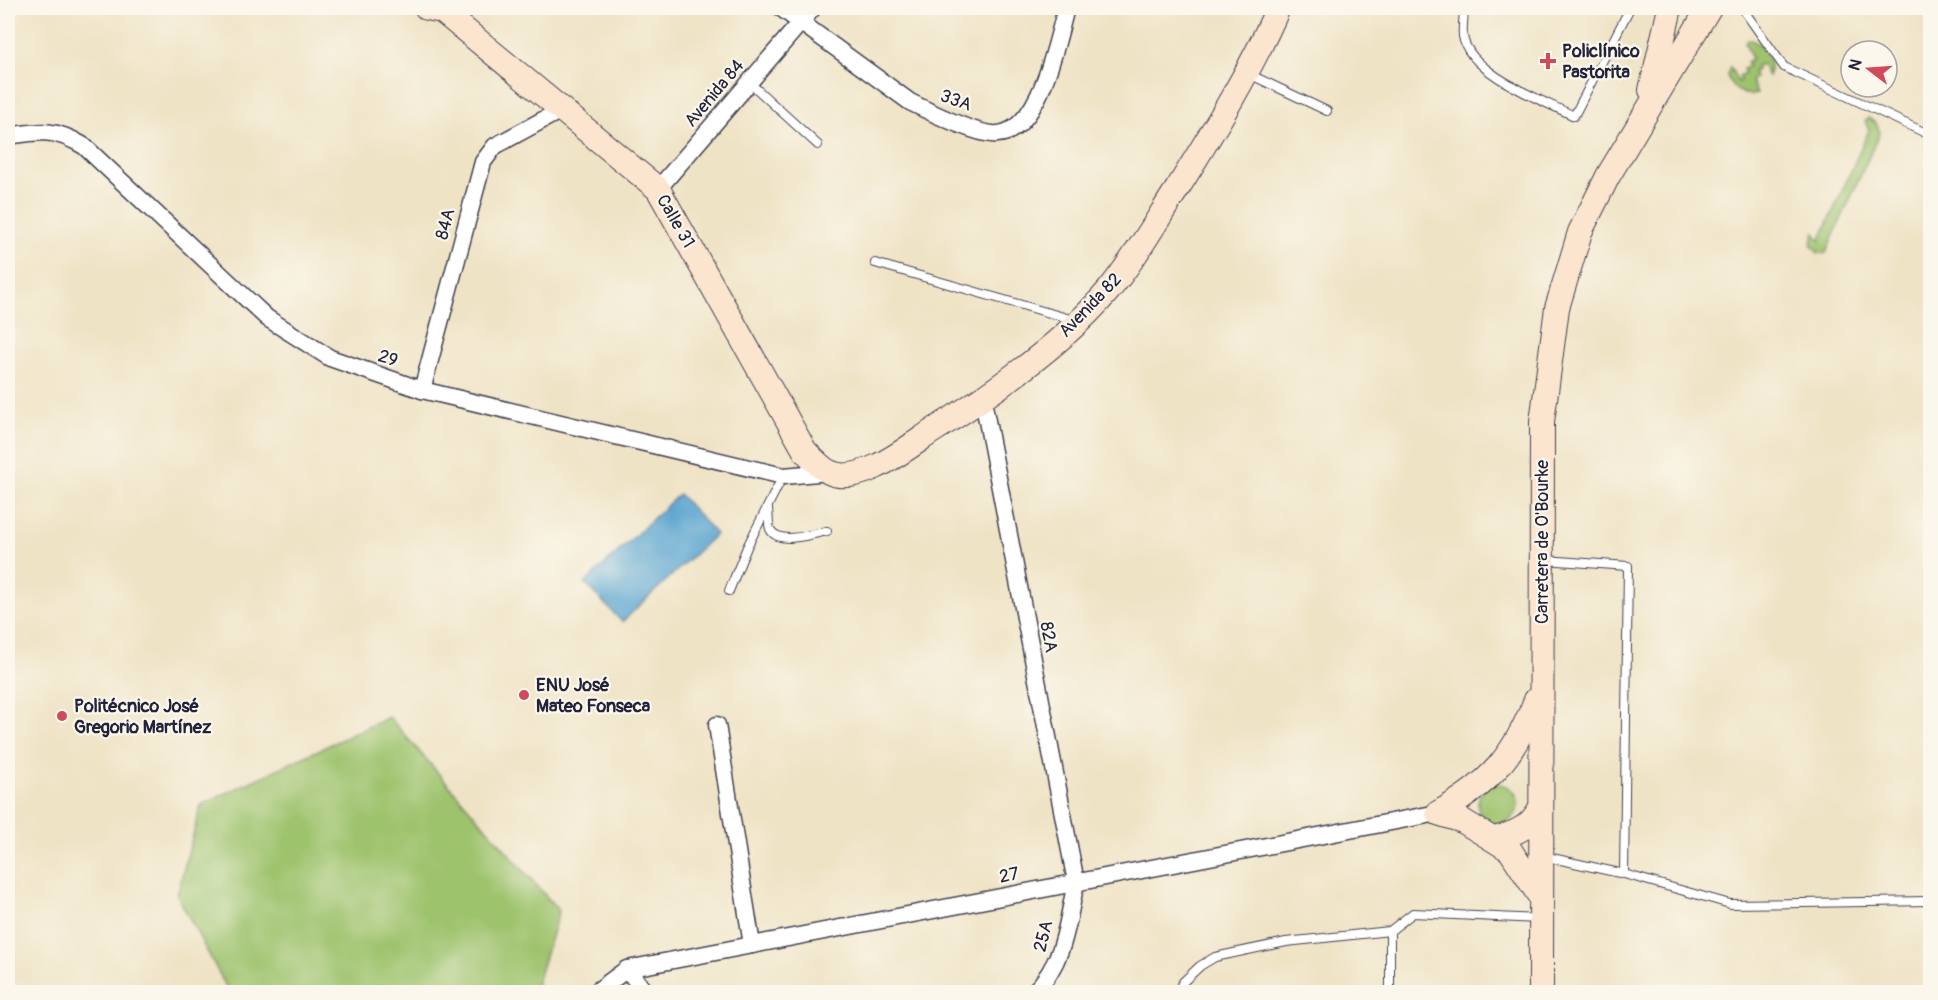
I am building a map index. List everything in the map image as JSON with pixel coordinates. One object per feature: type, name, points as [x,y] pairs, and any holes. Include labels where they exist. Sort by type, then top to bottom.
[{"type":"main road","name":"Avenida 82","points":[[830,472],[849,476],[876,468],[983,400],[1108,292],[1140,248],[1247,73],[1278,8]]},
{"type":"main road","points":[[1646,113],[1670,8]]},
{"type":"main road","name":"Carretera de O'Bourke","points":[[1540,993],[1542,422],[1557,308],[1580,232],[1608,176],[1709,8]]},
{"type":"main road","name":"Calle 31","points":[[438,9],[658,189],[805,452],[830,472]]},
{"type":"main road","points":[[1438,813],[1462,799],[1502,765],[1525,729],[1542,683]]},
{"type":"main road","points":[[1495,839],[1523,830],[1533,821],[1540,799],[1530,778],[1502,765]]},
{"type":"main road","points":[[1438,813],[1462,821],[1510,850],[1541,909]]},
{"type":"street","name":"33A","points":[[781,8],[910,102],[931,113],[993,135],[1016,127],[1028,115],[1042,90],[1066,8]]},
{"type":"street","name":"Avenida 84","points":[[658,189],[813,8]]},
{"type":"street","name":"84A","points":[[422,390],[483,162],[495,146],[563,110]]},
{"type":"street","name":"29","points":[[8,136],[40,130],[56,131],[84,146],[267,318],[330,358],[422,390],[783,476],[830,472]]},
{"type":"street","name":"82A","points":[[983,400],[1076,882]]},
{"type":"street","points":[[717,725],[752,945]]},
{"type":"street","name":"27","points":[[596,993],[627,969],[1438,813]]},
{"type":"street","name":"25A","points":[[1034,993],[1049,978],[1059,960],[1076,882]]},
{"type":"street","points":[[627,969],[645,993]]},
{"type":"lane","points":[[1464,8],[1463,38],[1475,58],[1496,77],[1574,116],[1630,8]]},
{"type":"lane","points":[[1742,8],[1784,67],[1930,135]]},
{"type":"lane","points":[[1247,73],[1327,111]]},
{"type":"lane","points":[[749,82],[818,145]]},
{"type":"lane","points":[[875,263],[1077,321]]},
{"type":"lane","points":[[729,591],[747,547],[783,476]]},
{"type":"lane","points":[[768,508],[770,528],[775,535],[784,538],[827,531]]},
{"type":"lane","points":[[1541,560],[1628,566],[1624,874]]},
{"type":"lane","points":[[1542,855],[1624,874],[1730,904],[1930,901]]},
{"type":"lane","points":[[1177,993],[1183,982],[1200,966],[1215,957],[1286,942],[1390,930],[1413,913],[1541,909]]},
{"type":"lane","points":[[1390,930],[1390,993]]},
{"type":"green space","points":[[1747,40],[1763,48],[1769,58],[1768,76],[1762,64],[1756,66],[1757,70],[1753,72],[1755,78],[1751,81],[1757,94],[1742,93],[1732,85],[1727,76],[1730,67],[1738,82],[1741,81],[1739,76],[1745,73],[1743,69],[1749,66],[1747,62],[1752,59],[1745,43]]},
{"type":"green space","points":[[1868,118],[1876,123],[1880,132],[1826,253],[1818,253],[1811,244],[1815,233],[1820,241],[1869,130],[1865,121]]},
{"type":"green space","points":[[389,717],[559,911],[534,992],[229,992],[177,895],[201,805]]},
{"type":"green space","points":[[1498,784],[1506,785],[1512,790],[1517,796],[1517,812],[1512,818],[1506,823],[1498,824],[1490,823],[1484,818],[1479,812],[1478,804],[1479,796],[1484,790],[1490,785]]},
{"type":"water","points":[[679,494],[716,534],[622,622],[585,583]]},
{"type":"place","name":"Policlínico Pastorita","points":[[1548,61]]},
{"type":"place","name":"ENU José Mateo Fonseca","points":[[524,695]]},
{"type":"place","name":"Politécnico José Gregorio Martínez","points":[[62,716]]}]
